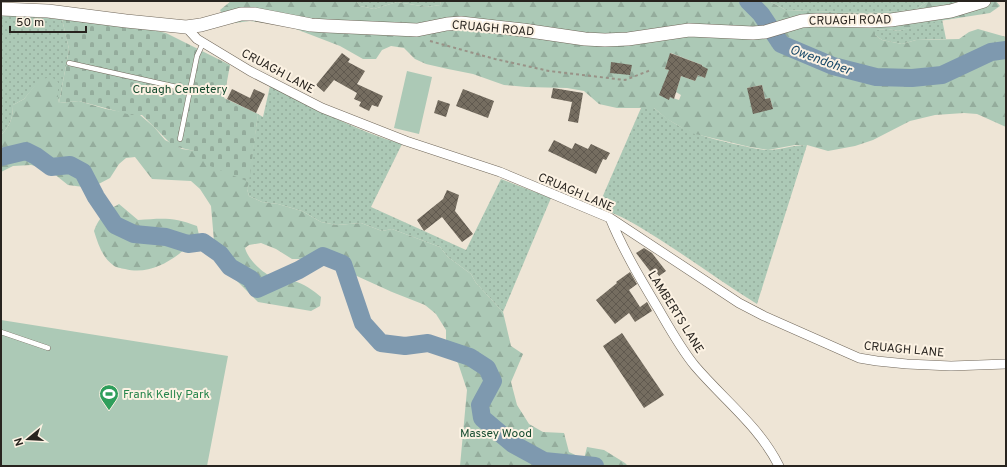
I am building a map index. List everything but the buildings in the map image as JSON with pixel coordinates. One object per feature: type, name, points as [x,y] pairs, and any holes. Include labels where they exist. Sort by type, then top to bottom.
[{"type":"main road","name":"CRUAGH ROAD","points":[[1,10],[48,11],[186,27],[201,25],[241,14],[254,14],[311,25],[417,30],[447,24],[461,23],[585,39],[605,40],[628,39],[689,30],[753,33],[765,32],[802,22],[817,20],[870,21],[903,19],[951,11],[984,1]]},
{"type":"street","name":"CRUAGH LANE","points":[[186,27],[197,39],[250,71],[322,108],[406,141],[500,172],[610,218],[739,303],[764,316],[859,358],[907,364],[951,366],[1006,364]]},
{"type":"street","name":"LAMBERTS LANE","points":[[610,218],[616,234],[680,345],[694,365],[749,421],[772,450],[780,466]]},
{"type":"lane","points":[[180,139],[197,56],[203,43]]},
{"type":"lane","points":[[69,63],[190,90]]},
{"type":"lane","points":[[1,332],[48,348]]},
{"type":"path","points":[[430,41],[495,59],[549,71],[625,80],[651,70]]},
{"type":"green space","points":[[231,1],[356,1],[360,6],[374,9],[397,2],[427,7],[440,5],[441,1],[769,1],[786,10],[865,13],[915,10],[928,1],[996,1],[1000,6],[990,13],[939,21],[898,31],[888,29],[875,30],[875,35],[882,40],[902,44],[916,40],[959,39],[969,32],[978,29],[1006,37],[1006,127],[977,114],[964,113],[935,115],[910,121],[873,140],[855,146],[828,151],[807,145],[795,145],[768,150],[691,133],[667,119],[654,108],[617,108],[599,104],[584,91],[567,88],[504,85],[473,74],[426,64],[415,59],[404,48],[391,46],[382,50],[376,59],[363,59],[340,46],[288,26],[250,21],[227,24],[220,10]],"holes":[[[671,53],[702,65],[705,78],[698,75],[695,81],[681,76],[676,92],[681,95],[679,100],[670,97],[669,100],[669,70],[665,69]],[[762,85],[765,99],[770,98],[773,109],[747,88]]]},
{"type":"green space","points":[[356,1],[441,1],[440,5],[427,7],[397,2],[374,9],[360,6]]},
{"type":"green space","points":[[769,1],[928,1],[915,10],[865,13],[786,10]]},
{"type":"green space","points":[[1,15],[62,19],[69,49],[59,103],[58,82],[40,80],[24,99],[13,105],[10,122],[1,135]]},
{"type":"green space","name":"Cruagh Cemetery","points":[[62,19],[140,27],[166,33],[230,65],[224,98],[258,114],[249,182],[210,166],[194,151],[173,146],[142,115],[131,115],[79,101],[59,103],[69,49]]},
{"type":"green space","points":[[942,19],[946,39],[916,40],[902,44],[882,40],[875,35],[875,30],[888,29],[898,31]]},
{"type":"green space","points":[[407,71],[432,77],[419,134],[394,128]]},
{"type":"green space","name":"Massey Wood","points":[[53,78],[58,82],[59,103],[79,101],[106,109],[140,115],[154,127],[165,140],[182,149],[196,151],[249,182],[247,189],[249,196],[262,202],[278,204],[302,211],[321,222],[337,225],[361,223],[382,231],[392,229],[440,247],[448,257],[471,274],[476,283],[503,312],[511,346],[523,354],[511,382],[517,405],[529,424],[543,432],[564,433],[569,452],[584,459],[587,447],[604,450],[628,466],[460,466],[467,390],[458,363],[448,352],[446,330],[436,314],[425,305],[337,267],[314,259],[292,259],[276,249],[261,243],[249,245],[245,248],[252,261],[259,269],[277,279],[291,280],[301,284],[321,297],[320,306],[311,311],[258,302],[237,281],[222,269],[215,253],[211,206],[200,189],[191,181],[152,179],[135,157],[126,158],[119,164],[110,178],[91,188],[68,185],[48,169],[31,165],[13,166],[1,172],[1,135],[10,122],[13,105],[24,99],[39,80]]},
{"type":"green space","points":[[270,86],[351,125],[385,139],[402,144],[371,207],[466,250],[501,179],[551,198],[503,312],[476,283],[471,274],[448,257],[440,247],[392,229],[382,231],[361,223],[337,225],[321,222],[302,211],[278,204],[262,202],[249,196],[247,189],[258,114],[263,117]]},
{"type":"green space","points":[[641,108],[654,108],[673,122],[691,132],[755,149],[768,150],[807,145],[757,304],[645,230],[622,217],[598,208]]},
{"type":"green space","points":[[119,204],[138,220],[162,219],[182,221],[197,226],[199,235],[192,244],[179,254],[154,268],[147,270],[132,270],[116,267],[109,262],[103,254],[94,231],[98,222],[104,215],[110,209]]},
{"type":"green space","name":"Frank Kelly Park","points":[[1,320],[228,356],[207,466],[1,466]]},
{"type":"waterway","name":"Owendoher","points":[[748,1],[761,14],[781,44],[833,66],[876,77],[912,78],[942,75],[991,52],[1006,50]]},
{"type":"waterway","points":[[1,157],[26,151],[51,167],[70,165],[83,172],[96,197],[115,225],[134,234],[166,237],[188,244],[203,242],[220,254],[230,267],[251,279],[257,289],[299,270],[323,256],[343,264],[363,323],[381,343],[405,346],[428,343],[470,357],[487,368],[493,381],[480,405],[482,418],[513,444],[544,461],[595,466]]},
{"type":"place","name":"Frank Kelly Park","points":[[109,411]]}]
